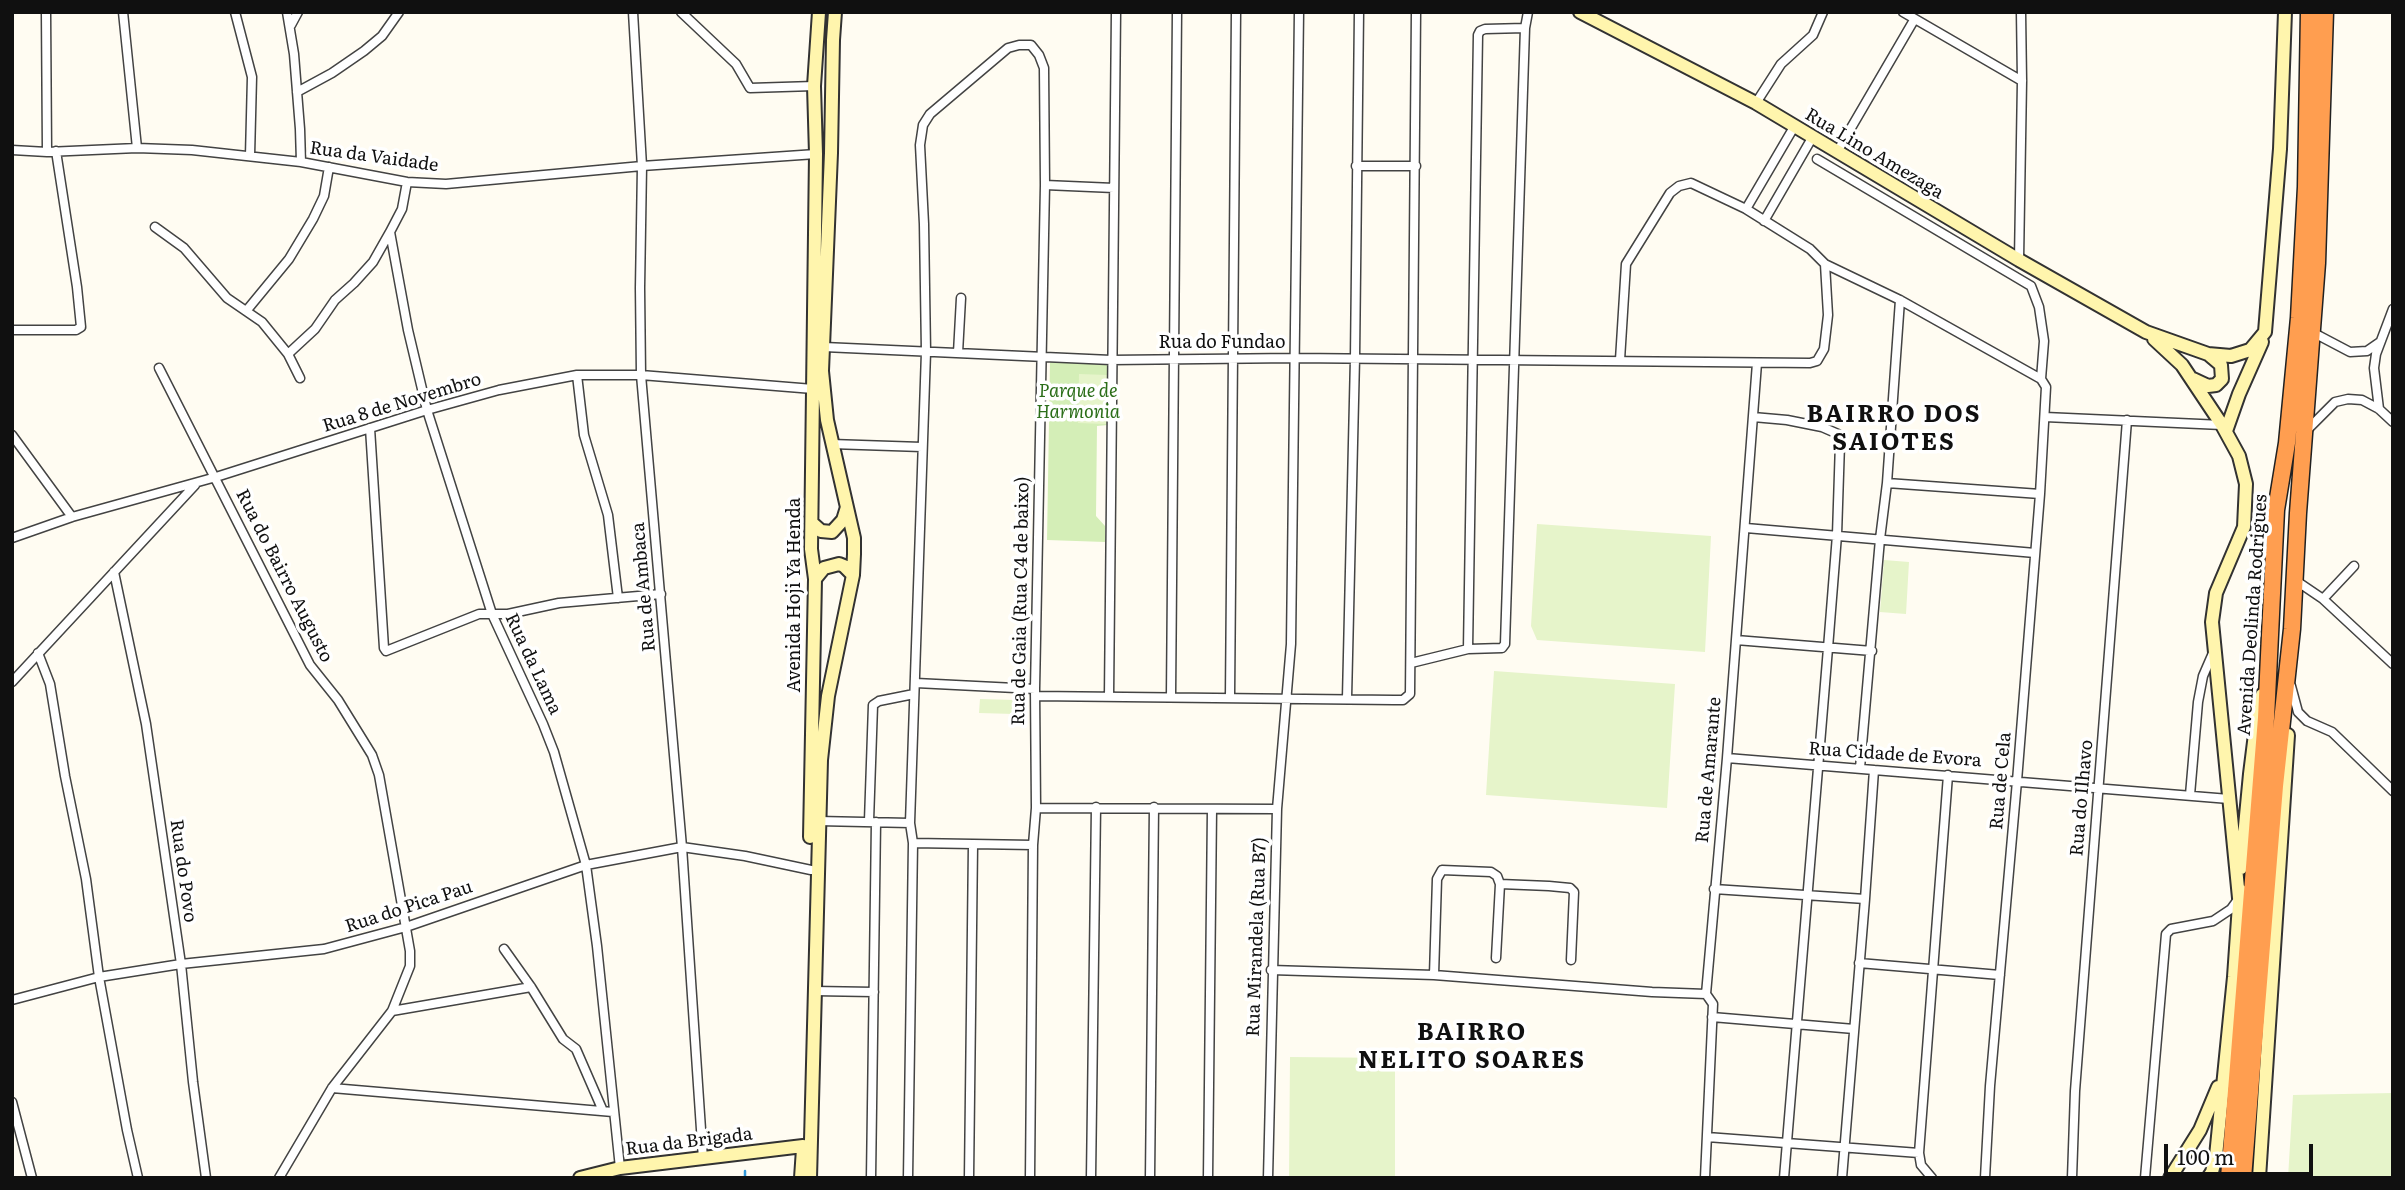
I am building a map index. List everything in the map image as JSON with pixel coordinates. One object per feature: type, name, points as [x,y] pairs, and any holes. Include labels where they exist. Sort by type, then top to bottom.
[{"type":"highway","name":"Avenida Deolinda Rodrigues","points":[[2230,1178],[2269,675],[2276,510],[2287,443],[2299,318],[2306,187],[2309,12]]},
{"type":"highway","name":"Avenida Deolinda Rodrigues","points":[[2242,1178],[2240,1049],[2288,679],[2317,263],[2325,12]]},
{"type":"main road","name":"Avenida Hoji Ya Henda","points":[[801,1178],[811,870],[809,787],[815,579],[811,549],[816,155],[814,86],[820,12]]},
{"type":"main road","name":"Avenida Hoji Ya Henda","points":[[810,1178],[821,760],[828,696],[853,575],[853,538],[831,444],[824,396],[835,12]]},
{"type":"main road","points":[[2224,428],[2265,332],[2280,149],[2285,12]]},
{"type":"main road","name":"Rua Lino Amezaga","points":[[1588,14],[1756,103],[2019,261],[2146,332]]},
{"type":"main road","points":[[2146,332],[2208,355],[2221,365],[2222,379],[2217,384],[2205,386],[2193,379]]},
{"type":"main road","points":[[2146,332],[2169,351],[2193,379],[2224,428],[2244,470],[2246,512],[2240,540],[2212,607],[2239,898],[2240,1049],[2216,1156],[2208,1178]]},
{"type":"main road","points":[[2208,355],[2231,356],[2244,352],[2256,345],[2265,332]]},
{"type":"main road","points":[[812,523],[821,531],[832,532],[843,520],[847,507]]},
{"type":"main road","points":[[815,579],[824,568],[839,564],[845,566],[853,575]]},
{"type":"main road","points":[[2239,898],[2258,710],[2269,675]]},
{"type":"main road","points":[[2259,1178],[2289,719],[2288,679]]},
{"type":"main road","points":[[2170,1178],[2210,1110],[2240,1049]]},
{"type":"main road","points":[[2262,1135],[2269,1178]]},
{"type":"main road","name":"Rua da Brigada","points":[[580,1178],[620,1168],[803,1146]]},
{"type":"street","points":[[12,330],[76,330],[81,327],[52,151],[46,12]]},
{"type":"street","points":[[124,12],[137,148]]},
{"type":"street","points":[[235,12],[252,77],[250,156]]},
{"type":"street","points":[[287,12],[291,25],[297,92],[300,162]]},
{"type":"street","points":[[291,25],[298,12]]},
{"type":"street","points":[[297,92],[332,74],[364,51],[382,36],[399,12]]},
{"type":"street","name":"Rua de Ambaca","points":[[633,12],[642,166],[642,375],[682,847],[702,1159]]},
{"type":"street","points":[[681,12],[736,64],[750,88],[814,86]]},
{"type":"street","points":[[1109,696],[1116,12]]},
{"type":"street","points":[[1171,697],[1177,12]]},
{"type":"street","points":[[1230,698],[1236,12]]},
{"type":"street","name":"Rua Mirandela (Rua B7)","points":[[1268,1178],[1277,809],[1291,644],[1299,12]]},
{"type":"street","points":[[1347,698],[1359,12]]},
{"type":"street","points":[[916,684],[1109,696],[1408,698],[1411,663],[1416,12]]},
{"type":"street","points":[[1411,663],[1468,649],[1505,646],[1525,28],[1528,12]]},
{"type":"street","points":[[1756,103],[1781,64],[1813,35],[1823,12]]},
{"type":"street","points":[[1903,12],[2022,81]]},
{"type":"street","points":[[2010,12],[2021,15],[2019,261]]},
{"type":"street","points":[[1837,152],[1914,20]]},
{"type":"street","points":[[1468,649],[1478,35],[1480,31],[1525,28]]},
{"type":"street","name":"Rua de Gaia (Rua C4 de baixo)","points":[[926,352],[920,145],[923,125],[930,114],[1008,48],[1031,46],[1040,55],[1044,68],[1045,185],[1035,692],[1036,808],[1033,845],[1030,1178]]},
{"type":"street","points":[[1746,209],[1794,128]]},
{"type":"street","points":[[1763,220],[1812,138]]},
{"type":"street","name":"Rua da Vaidade","points":[[12,150],[192,150],[300,162],[407,182],[456,183],[642,166],[816,155]]},
{"type":"street","points":[[1620,360],[1626,264],[1670,193],[1679,186],[1690,183],[1746,209],[1810,249],[1825,264],[1900,300],[2041,379],[2044,341],[2039,307],[2031,286],[1817,159]]},
{"type":"street","points":[[1356,166],[1416,166]]},
{"type":"street","points":[[247,310],[289,259],[313,219],[324,196],[329,167]]},
{"type":"street","points":[[288,355],[315,329],[335,300],[373,262],[402,209],[407,182]]},
{"type":"street","points":[[1045,185],[1114,188]]},
{"type":"street","points":[[156,227],[184,248],[227,298],[262,322],[288,355],[300,378]]},
{"type":"street","name":"Rua da Lama","points":[[390,232],[408,330],[427,410],[492,614],[551,743],[586,864],[620,1168]]},
{"type":"street","name":"Rua do Fundao","points":[[824,347],[1111,360],[1354,358],[1810,363],[1821,356],[1824,349],[1828,315],[1825,264]]},
{"type":"street","points":[[958,353],[961,298]]},
{"type":"street","points":[[1860,768],[1887,483],[1900,300]]},
{"type":"street","points":[[2379,409],[2374,368],[2376,354],[2393,309]]},
{"type":"street","points":[[2312,332],[2343,350],[2356,353],[2370,349],[2382,341]]},
{"type":"street","points":[[908,1178],[913,843],[910,823],[926,352]]},
{"type":"street","name":"Rua de Amarante","points":[[1704,1178],[1713,1004],[1706,994],[1746,528],[1757,363]]},
{"type":"street","name":"Rua do Bairro Augusto","points":[[159,369],[310,665],[338,700],[372,755],[379,775],[406,927],[410,966],[392,1011],[332,1088],[279,1178]]},
{"type":"street","points":[[577,375],[584,435],[608,515],[618,598]]},
{"type":"street","name":"Rua 8 de Novembro","points":[[12,538],[72,517],[197,483],[427,410],[499,390],[577,375],[642,375],[813,389]]},
{"type":"street","name":"Rua de Cela","points":[[1985,1178],[1990,1086],[2040,494],[2046,387],[2041,379]]},
{"type":"street","points":[[2304,433],[2335,402],[2348,399],[2362,400],[2379,409],[2393,422]]},
{"type":"street","points":[[1753,417],[1810,424],[1838,434],[1840,443],[1837,535],[1784,1178]]},
{"type":"street","points":[[2045,417],[2224,428]]},
{"type":"street","name":"Rua do Ilhavo","points":[[2072,1178],[2075,1091],[2127,420]]},
{"type":"street","points":[[370,428],[386,651],[474,615],[508,614],[559,603],[661,593]]},
{"type":"street","points":[[12,435],[72,517]]},
{"type":"street","points":[[831,444],[922,447]]},
{"type":"street","points":[[12,682],[197,483]]},
{"type":"street","points":[[1887,483],[2040,494]]},
{"type":"street","points":[[1746,528],[2035,553]]},
{"type":"street","points":[[2323,599],[2354,566]]},
{"type":"street","name":"Rua do Povo","points":[[114,572],[143,702],[181,964],[192,1082],[205,1178]]},
{"type":"street","points":[[2295,580],[2323,599],[2393,664]]},
{"type":"street","points":[[1736,640],[1871,651]]},
{"type":"street","points":[[2190,795],[2198,702],[2203,676],[2214,650]]},
{"type":"street","points":[[38,653],[50,684],[86,879],[99,977],[138,1178]]},
{"type":"street","points":[[2288,679],[2298,712],[2307,721],[2332,732],[2393,791]]},
{"type":"street","points":[[871,1178],[874,992],[873,705],[879,701],[914,694]]},
{"type":"street","name":"Rua Cidade de Evora","points":[[1727,758],[2229,799]]},
{"type":"street","points":[[1842,1178],[1866,899],[1874,770]]},
{"type":"street","points":[[1932,1178],[1921,1165],[1919,1153],[1948,775]]},
{"type":"street","points":[[1091,1178],[1096,807]]},
{"type":"street","points":[[1150,1178],[1154,807]]},
{"type":"street","points":[[1036,808],[1277,809]]},
{"type":"street","points":[[1208,1178],[1212,809]]},
{"type":"street","points":[[818,821],[910,823]]},
{"type":"street","points":[[913,843],[1033,845]]},
{"type":"street","points":[[969,1178],[973,845]]},
{"type":"street","name":"Rua do Pica Pau","points":[[12,1000],[99,977],[181,964],[324,949],[406,927],[586,864],[682,847],[746,856],[811,870]]},
{"type":"street","points":[[1434,975],[1438,873],[1442,870],[1491,872],[1497,876],[1500,884],[1496,958]]},
{"type":"street","points":[[1500,884],[1570,888],[1574,892],[1571,960]]},
{"type":"street","points":[[1714,889],[1866,899]]},
{"type":"street","points":[[2145,1178],[2166,934],[2171,929],[2213,921],[2231,909],[2239,898]]},
{"type":"street","points":[[504,949],[563,1040],[576,1049],[603,1111]]},
{"type":"street","points":[[1860,962],[1933,971],[2000,975]]},
{"type":"street","points":[[1271,970],[1434,975],[1706,994]]},
{"type":"street","points":[[392,1011],[531,987]]},
{"type":"street","points":[[814,991],[874,992]]},
{"type":"street","points":[[1712,1017],[1854,1029]]},
{"type":"street","points":[[332,1088],[613,1112]]},
{"type":"street","points":[[12,1102],[32,1178]]},
{"type":"street","points":[[1707,1136],[1919,1153]]},
{"type":"green space","name":"Parque de Harmonia","points":[[1050,362],[1108,363],[1108,425],[1097,426],[1096,516],[1105,526],[1105,542],[1047,540]]},
{"type":"green space","points":[[1079,374],[1107,375],[1106,424],[1078,423]]},
{"type":"green space","points":[[1537,524],[1711,536],[1705,652],[1537,640],[1531,626]]},
{"type":"green space","points":[[1884,560],[1909,562],[1906,614],[1880,612]]},
{"type":"green space","points":[[1494,671],[1675,684],[1667,808],[1486,795]]},
{"type":"green space","points":[[980,699],[1015,700],[1014,714],[979,713]]},
{"type":"green space","points":[[1290,1057],[1395,1058],[1395,1178],[1289,1178]]},
{"type":"green space","points":[[2393,1093],[2393,1178],[2288,1178],[2293,1095]]},
{"type":"waterway","points":[[745,1171],[745,1178]]},
{"type":"district","name":"BAIRRO DOS SAIOTES","points":[[1894,429]]},
{"type":"district","name":"BAIRRO NELITO SOARES","points":[[1472,1047]]}]
